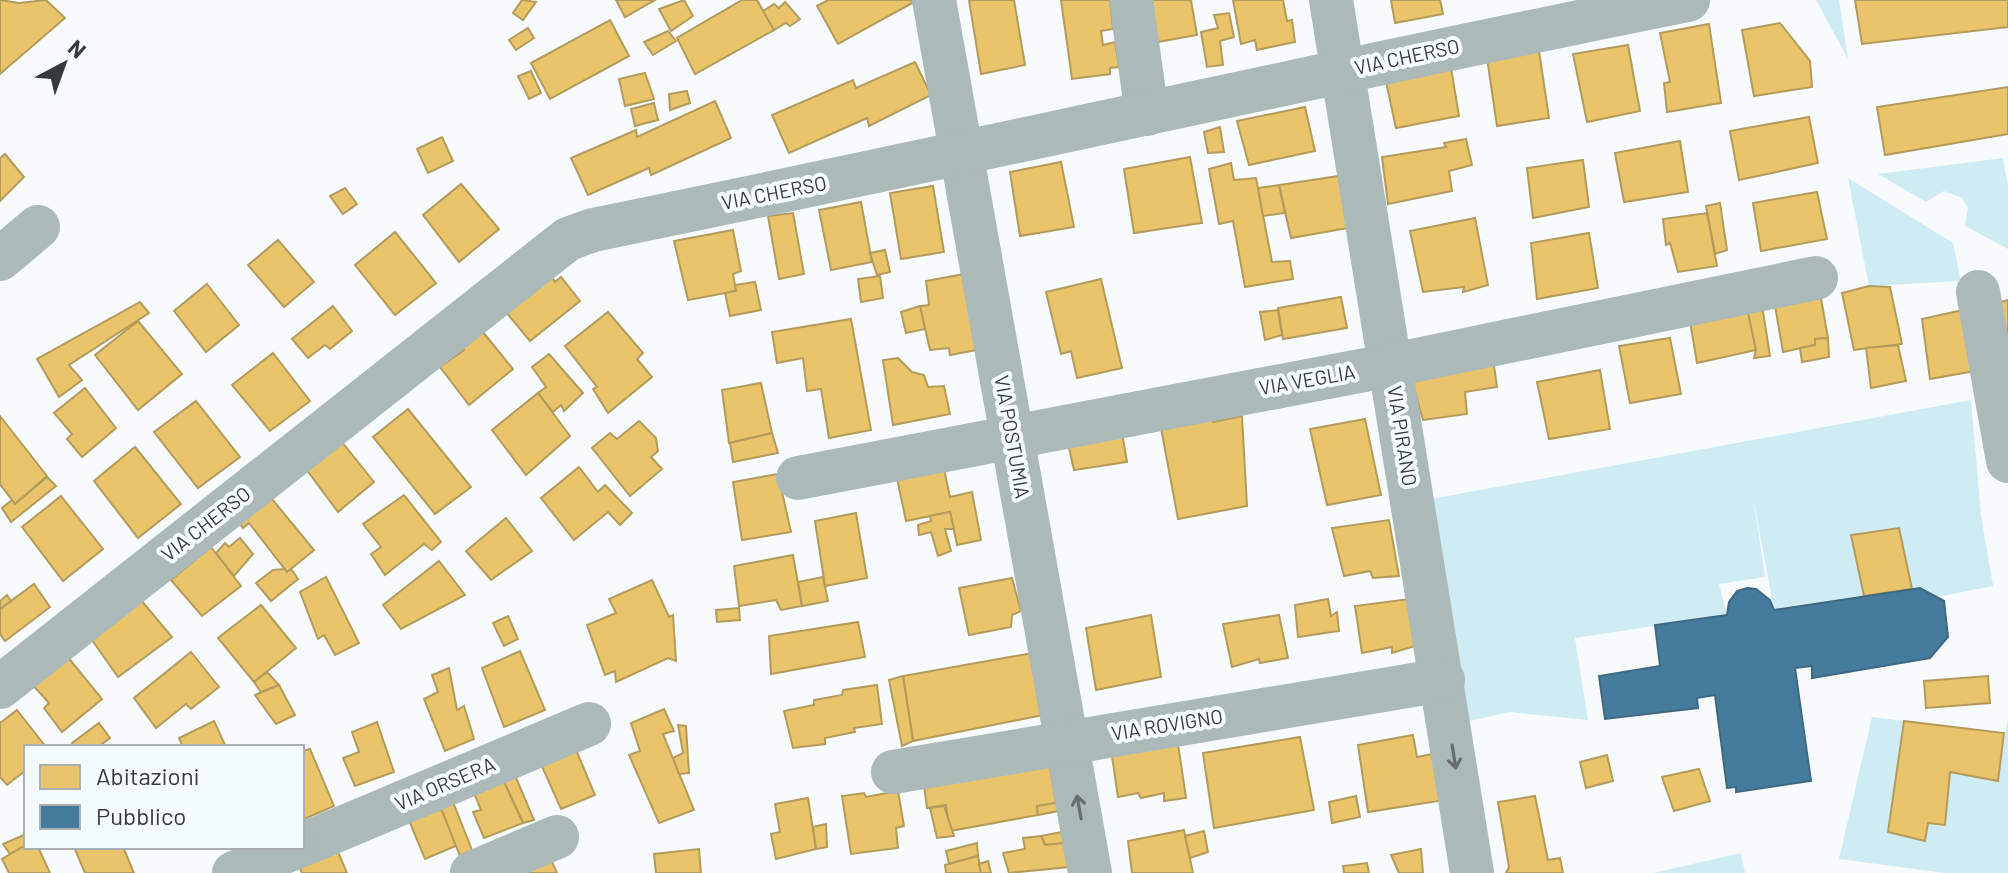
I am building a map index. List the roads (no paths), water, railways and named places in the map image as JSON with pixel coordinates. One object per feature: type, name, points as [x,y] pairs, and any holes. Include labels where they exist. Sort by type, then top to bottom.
[{"type":"street","name":"VIA POSTUMIA","points":[[934,0],[1090,873]]},
{"type":"street","points":[[1131,0],[1147,114]]},
{"type":"street","name":"VIA PIRANO","points":[[1331,0],[1472,873]]},
{"type":"street","name":"VIA CHERSO","points":[[0,687],[568,239],[593,230],[960,156],[1343,71],[1688,0]]},
{"type":"street","points":[[0,259],[38,227]]},
{"type":"street","name":"VIA VEGLIA","points":[[798,478],[1390,365],[1816,278]]},
{"type":"street","points":[[1978,292],[2008,461]]},
{"type":"street","name":"VIA ROVIGNO","points":[[893,772],[1067,740],[1443,680]]},
{"type":"street","name":"VIA ORSERA","points":[[304,844],[589,724]]},
{"type":"street","points":[[472,873],[557,837]]},
{"type":"street","points":[[234,873],[291,849]]}]
